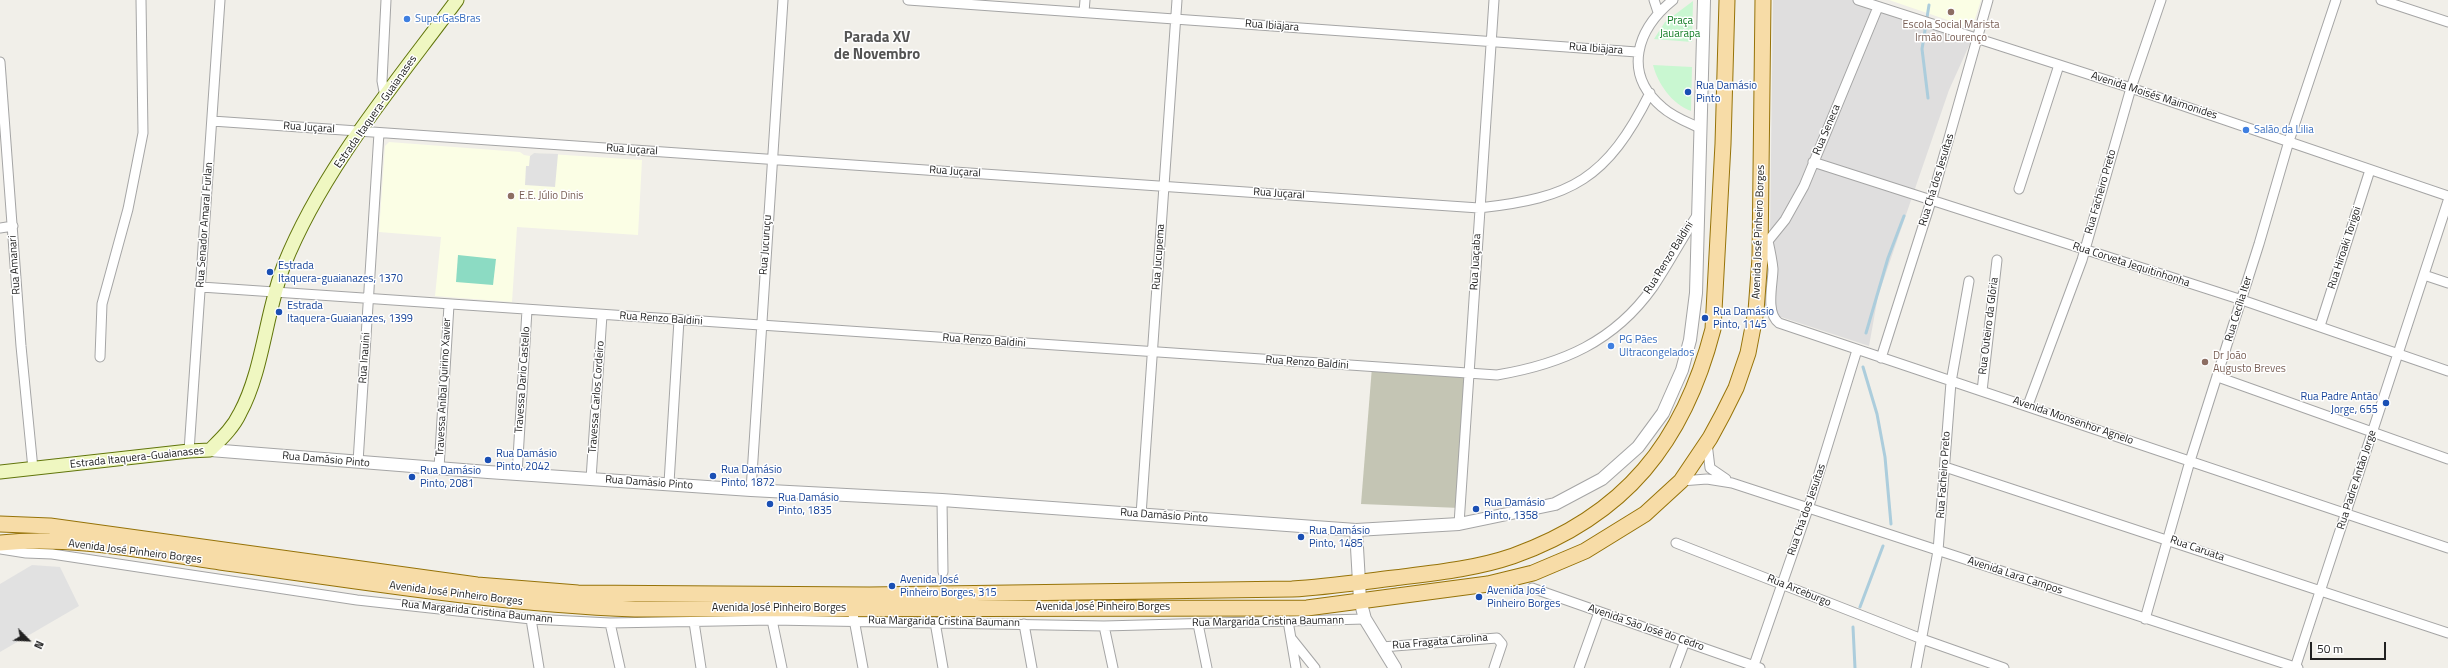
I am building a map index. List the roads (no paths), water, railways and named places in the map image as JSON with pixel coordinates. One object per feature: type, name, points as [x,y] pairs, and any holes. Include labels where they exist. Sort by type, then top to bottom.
[{"type":"main road","name":"Estrada Itaquera-Guaianases","points":[[0,472],[189,450],[210,450],[230,429],[241,413],[250,391],[284,265],[317,200],[359,132],[457,0]]},
{"type":"main road","name":"Avenida José Pinheiro Borges","points":[[0,524],[50,526],[477,585],[528,590],[852,608],[1333,587],[1456,569],[1512,556],[1543,544],[1576,528],[1605,509],[1631,486],[1671,434],[1689,402],[1706,358],[1713,329],[1723,144],[1727,0]]},
{"type":"main road","name":"Avenida José Pinheiro Borges","points":[[0,543],[17,542],[94,545],[473,598],[580,607],[635,609],[1307,608],[1488,584],[1540,571],[1567,560],[1619,531],[1645,514],[1681,481],[1707,443],[1736,388],[1748,353],[1756,311],[1764,241],[1763,0]]},
{"type":"street","points":[[100,357],[102,304],[128,209],[143,133],[141,0]]},
{"type":"street","name":"Rua Senador Amaral Furlan","points":[[189,450],[220,0]]},
{"type":"street","points":[[385,97],[382,81],[386,0]]},
{"type":"street","name":"Rua Jucuruçu","points":[[751,490],[783,0]]},
{"type":"street","name":"Rua Ibiajara","points":[[908,0],[1006,3],[1175,20],[1637,52]]},
{"type":"street","points":[[1084,12],[1085,0]]},
{"type":"street","name":"Rua Jucupema","points":[[1141,515],[1177,0]]},
{"type":"street","name":"Rua Juaçaba","points":[[1459,524],[1494,0]]},
{"type":"street","points":[[1654,0],[1658,12]]},
{"type":"street","points":[[1673,0],[1658,12],[1646,31],[1637,52],[1641,74],[1650,93],[1662,107],[1700,128]]},
{"type":"street","name":"Rua Damásio Pinto","points":[[210,450],[517,474],[751,490],[942,500],[1356,530],[1459,524],[1555,504],[1578,494],[1620,464],[1653,428],[1673,393],[1682,370],[1690,340],[1696,293],[1704,0]]},
{"type":"street","name":"Avenida Moisés Maimonides","points":[[1858,0],[2132,88],[2448,196]]},
{"type":"street","name":"Rua Chá dos Jesuítas","points":[[1879,358],[1932,198],[1979,38],[1979,26],[1988,0]]},
{"type":"street","name":"Rua Facheiro Preto","points":[[2028,405],[2084,250],[2132,88],[2161,0]]},
{"type":"street","name":"Rua Cecília Iter","points":[[2144,619],[2190,461],[2242,300],[2289,141],[2336,0]]},
{"type":"street","points":[[2381,0],[2448,22]]},
{"type":"street","name":"Rua Seneca","points":[[1764,241],[1793,207],[1878,7]]},
{"type":"street","name":"Rua Amanari","points":[[0,62],[21,346],[33,469]]},
{"type":"street","points":[[2019,189],[2059,65]]},
{"type":"street","name":"Rua Juçaral","points":[[212,121],[1479,208],[1519,204],[1544,198],[1576,184],[1612,155],[1625,140],[1650,93]]},
{"type":"street","name":"Rua Inauini","points":[[358,462],[379,133]]},
{"type":"street","name":"Rua Corveta Jequitinhonha","points":[[1813,162],[1932,198],[2084,250],[2242,300],[2448,371]]},
{"type":"street","name":"Rua Hiroaki Torigoi","points":[[2320,326],[2370,170]]},
{"type":"street","name":"Rua Padre Antão Jorge","points":[[2296,668],[2448,201]]},
{"type":"street","name":"Rua Renzo Baldini","points":[[201,287],[275,294],[1497,375],[1562,360],[1606,335],[1637,307],[1652,287],[1698,214]]},
{"type":"street","points":[[0,228],[13,226]]},
{"type":"street","name":"Avenida Monsenhor Agnelo","points":[[1764,241],[1773,270],[1772,310],[1776,321],[1879,358],[1951,382],[2028,405],[2448,548]]},
{"type":"street","name":"Rua Outeiro da Glória","points":[[1982,391],[1997,260]]},
{"type":"street","points":[[2424,275],[2448,283]]},
{"type":"street","name":"Rua Facheiro Preto","points":[[1916,668],[1938,551],[1951,382],[1969,281]]},
{"type":"street","name":"Travessa Aníbal Quirino Xavier","points":[[439,468],[449,305]]},
{"type":"street","name":"Travessa Dario Castello","points":[[517,474],[527,310]]},
{"type":"street","name":"Travessa Carlos Cordeiro","points":[[591,479],[602,315]]},
{"type":"street","points":[[669,484],[679,320]]},
{"type":"street","name":"Rua Chá dos Jesuítas","points":[[1755,667],[1859,351]]},
{"type":"street","points":[[2218,377],[2448,459]]},
{"type":"street","name":"Avenida Lara Campos","points":[[1707,443],[1710,468],[1732,483]]},
{"type":"street","name":"Rua Caruata","points":[[1944,467],[2167,539],[2448,633]]},
{"type":"street","name":"Avenida Lara Campos","points":[[1681,481],[1707,479],[1732,483],[2296,668]]},
{"type":"street","points":[[942,500],[943,572]]},
{"type":"street","points":[[1356,530],[1360,600],[1365,619],[1394,668]]},
{"type":"street","name":"Rua Arceburgo","points":[[1676,543],[1922,639],[2004,668]]},
{"type":"street","name":"Rua Margarida Cristina Baumann","points":[[0,549],[26,553],[52,554],[357,600],[531,619],[610,623],[772,620],[852,608],[935,622],[1104,626],[1365,619]]},
{"type":"street","name":"Avenida São José do Cedro","points":[[1532,588],[1755,667]]},
{"type":"street","points":[[852,608],[863,668]]},
{"type":"street","points":[[1579,668],[1599,612]]},
{"type":"street","points":[[531,619],[539,668]]},
{"type":"street","points":[[772,620],[782,668]]},
{"type":"street","points":[[1288,621],[1289,635],[1296,668]]},
{"type":"street","points":[[694,622],[701,668]]},
{"type":"street","points":[[935,622],[944,668]]},
{"type":"street","points":[[610,623],[620,668]]},
{"type":"street","points":[[1024,624],[1032,668]]},
{"type":"street","points":[[1198,624],[1207,668]]},
{"type":"street","points":[[1104,626],[1113,668]]},
{"type":"street","points":[[1289,635],[1314,668]]},
{"type":"street","name":"Rua Fragata Carolina","points":[[1382,647],[1497,638],[1502,644],[1494,668]]},
{"type":"street","points":[[1675,668],[1685,641]]},
{"type":"waterway","points":[[1928,98],[1922,49],[1929,5]]},
{"type":"waterway","points":[[1866,333],[1888,258],[1904,216]]},
{"type":"waterway","points":[[1863,367],[1877,414],[1885,457],[1891,524]]},
{"type":"waterway","points":[[1860,607],[1883,546]]},
{"type":"waterway","points":[[1853,627],[1855,668]]},
{"type":"place","name":"Escola Social Marista Irmão Lourenço","points":[[1951,12]]},
{"type":"place","name":"SuperGasBras","points":[[407,19]]},
{"type":"place","name":"Rua Damásio Pinto","points":[[1688,92]]},
{"type":"place","name":"Salão da Lilia","points":[[2246,130]]},
{"type":"place","name":"E.E. Júlio Dinis","points":[[511,196]]},
{"type":"place","name":"Estrada Itaquera-guaianazes, 1370","points":[[270,272]]},
{"type":"place","name":"Estrada Itaquera-Guaianazes, 1399","points":[[279,312]]},
{"type":"place","name":"Rua Damásio Pinto, 1145","points":[[1705,318]]},
{"type":"place","name":"PG Pães Ultracongelados","points":[[1611,346]]},
{"type":"place","name":"Dr João Augusto Breves","points":[[2205,362]]},
{"type":"place","name":"Rua Padre Antão Jorge, 655","points":[[2386,403]]},
{"type":"place","name":"Rua Damásio Pinto, 2042","points":[[488,460]]},
{"type":"place","name":"Rua Damásio Pinto, 1872","points":[[713,476]]},
{"type":"place","name":"Rua Damásio Pinto, 2081","points":[[412,477]]},
{"type":"place","name":"Rua Damásio Pinto, 1835","points":[[770,504]]},
{"type":"place","name":"Rua Damásio Pinto, 1358","points":[[1476,509]]},
{"type":"place","name":"Rua Damásio Pinto, 1485","points":[[1301,537]]},
{"type":"place","name":"Avenida José Pinheiro Borges, 315","points":[[892,586]]},
{"type":"place","name":"Avenida José Pinheiro Borges","points":[[1479,597]]},
{"type":"district","name":"Parada XV de Novembro","points":[[877,46]]},
{"type":"park label","name":"Praça Jauarapa","points":[[1680,27]]}]
